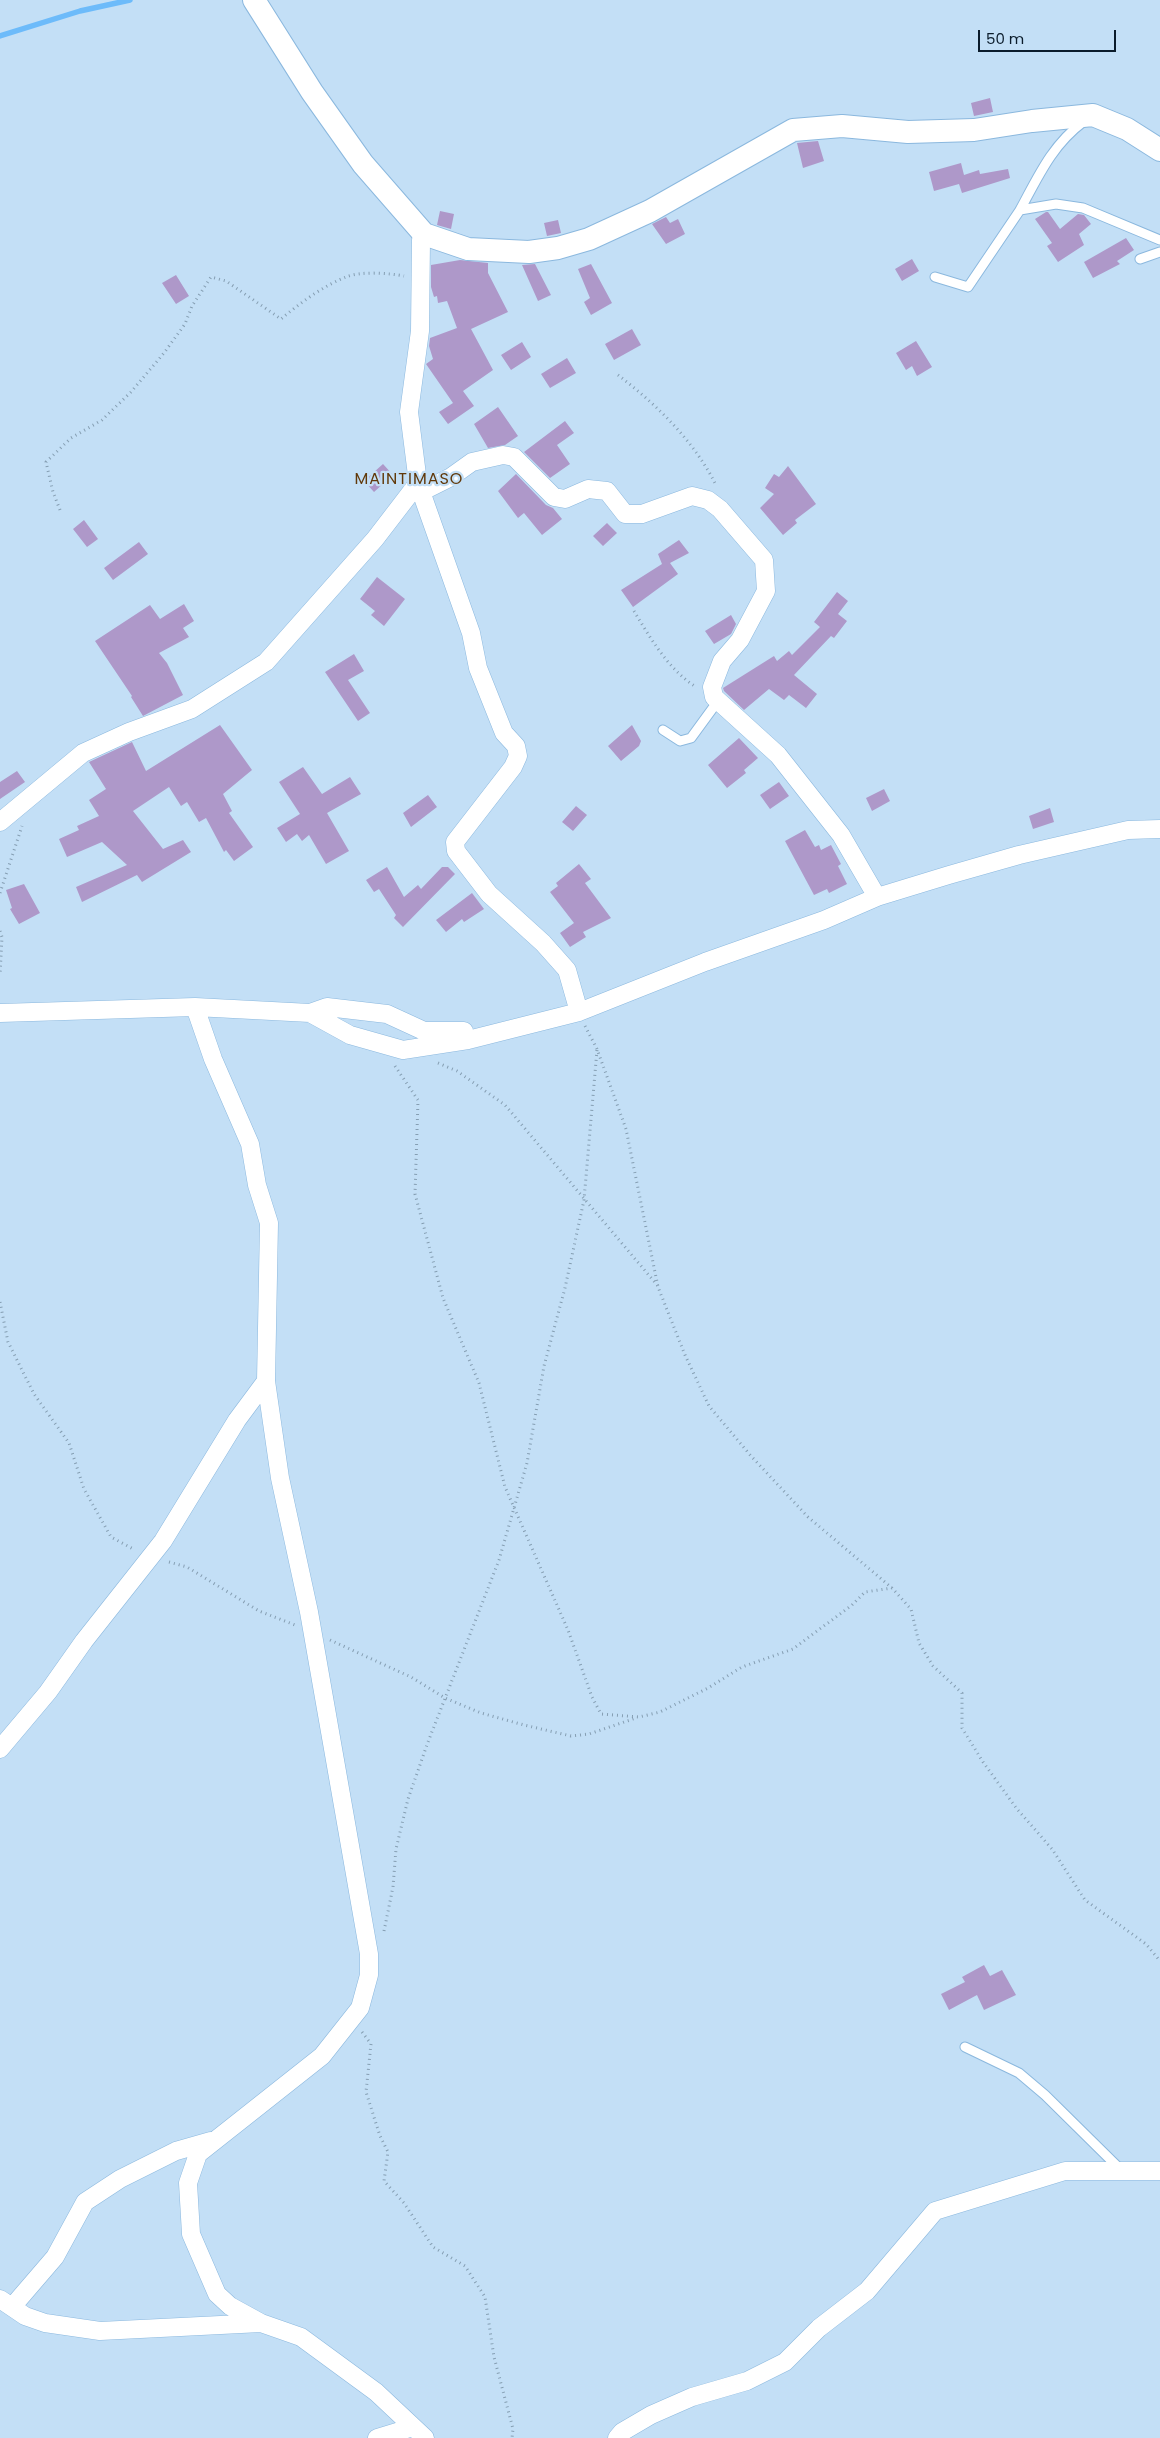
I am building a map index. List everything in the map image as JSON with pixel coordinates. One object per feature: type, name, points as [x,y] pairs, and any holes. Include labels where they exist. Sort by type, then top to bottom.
[{"type":"street","points":[[254,0],[312,92],[363,164],[424,234],[468,249],[529,252],[558,248],[589,239],[650,211],[793,130],[842,126],[908,132],[974,130],[1032,121],[1093,115],[1127,129],[1160,150]]},
{"type":"street","points":[[424,234],[421,240],[420,331],[409,412],[419,487],[471,633],[478,668],[504,732],[516,746],[518,756],[513,767],[476,812],[455,842],[456,852],[489,894],[537,937],[567,970],[579,1012]]},
{"type":"street","points":[[0,822],[83,753],[129,732],[192,708],[266,662],[419,487],[451,477],[472,462],[503,455],[514,457],[554,497],[565,499],[588,489],[607,491],[625,514],[642,514],[692,496],[708,500],[720,509],[764,560],[766,591],[740,640],[722,661],[712,687],[716,699],[778,755],[840,835],[877,897]]},
{"type":"street","points":[[310,1013],[350,1035],[398,1056],[579,1012],[705,962],[824,920],[877,897],[1019,855],[1128,830],[1160,828]]},
{"type":"street","points":[[0,1013],[195,1007],[310,1013],[327,1007],[387,1014],[424,1031],[510,1029]]},
{"type":"street","points":[[195,1007],[213,1059],[250,1144],[257,1185],[269,1222],[266,1381],[280,1478],[312,1632],[369,1954],[369,1975],[360,2008],[322,2056],[198,2154],[188,2182],[191,2234],[217,2294],[230,2306],[261,2323],[301,2337],[376,2392],[419,2432]]},
{"type":"street","points":[[0,1749],[48,1692],[84,1641],[163,1541],[237,1420],[266,1381]]},
{"type":"street","points":[[216,2140],[176,2151],[120,2179],[85,2202],[55,2257],[6,2303],[25,2316],[45,2323],[100,2331],[261,2323]]},
{"type":"street","points":[[617,2438],[622,2432],[651,2414],[692,2397],[747,2381],[786,2362],[819,2328],[867,2291],[935,2211],[1065,2172],[1160,2171]]},
{"type":"street","points":[[377,2438],[419,2432]]},
{"type":"lane","points":[[934,277],[968,287],[1020,210],[1049,156],[1066,134],[1093,115]]},
{"type":"lane","points":[[1020,210],[1056,204],[1083,208],[1160,240]]},
{"type":"lane","points":[[1140,259],[1160,252]]},
{"type":"lane","points":[[663,730],[680,741],[691,738],[716,699]]},
{"type":"lane","points":[[965,2047],[1020,2073],[1123,2172]]},
{"type":"path","points":[[60,510],[53,492],[46,462],[71,438],[102,420],[131,392],[164,353],[185,324],[192,306],[211,277],[226,281],[282,319],[298,305],[347,276],[387,273],[421,278]]},
{"type":"path","points":[[618,375],[651,400],[708,469],[716,485],[708,500]]},
{"type":"path","points":[[634,611],[666,661],[681,677],[716,699]]},
{"type":"path","points":[[0,893],[11,855],[22,831],[22,813],[25,801]]},
{"type":"path","points":[[0,931],[2,937],[0,974]]},
{"type":"path","points":[[579,1012],[597,1049],[626,1128],[658,1287],[685,1355],[709,1406],[751,1456],[808,1518],[892,1588],[911,1610],[919,1643],[933,1666],[962,1693],[962,1728],[983,1762],[1017,1809],[1052,1849],[1085,1900],[1146,1944],[1160,1961]]},
{"type":"path","points":[[383,1936],[393,1887],[396,1849],[408,1799],[499,1560],[534,1433],[544,1366],[565,1288],[584,1200],[597,1049]]},
{"type":"path","points":[[398,1056],[457,1071],[505,1105],[658,1287]]},
{"type":"path","points":[[398,1056],[418,1100],[415,1194],[443,1298],[479,1383],[505,1487],[568,1630],[592,1698],[601,1714],[639,1717]]},
{"type":"path","points":[[0,1302],[8,1342],[34,1394],[69,1444],[84,1489],[111,1537],[150,1557],[187,1567],[259,1610],[312,1632],[411,1678],[445,1698],[481,1713],[571,1736],[589,1734],[660,1712],[708,1688],[742,1667],[793,1649],[852,1605],[865,1592],[892,1588]]},
{"type":"path","points":[[360,2008],[358,2027],[371,2044],[366,2092],[380,2136],[388,2152],[384,2181],[404,2203],[434,2247],[465,2266],[485,2297],[494,2357],[513,2429],[512,2438]]},
{"type":"building","points":[[990,98],[993,112],[974,116],[971,103]]},
{"type":"building","points":[[818,141],[824,161],[803,168],[797,143]]},
{"type":"building","points":[[961,163],[964,175],[979,170],[980,174],[1008,169],[1010,178],[962,193],[959,184],[934,191],[929,172]]},
{"type":"building","points":[[440,211],[454,214],[451,229],[437,225]]},
{"type":"building","points":[[1048,212],[1060,229],[1078,214],[1084,215],[1091,224],[1079,234],[1084,245],[1058,262],[1047,246],[1052,243],[1035,219]]},
{"type":"building","points":[[666,217],[670,223],[678,219],[685,234],[666,244],[652,224]]},
{"type":"building","points":[[558,220],[561,233],[547,236],[544,223]]},
{"type":"building","points":[[1126,238],[1134,250],[1117,261],[1120,264],[1093,278],[1084,262]]},
{"type":"building","points":[[912,259],[919,271],[902,281],[895,269]]},
{"type":"building","points":[[460,260],[488,263],[488,273],[508,312],[471,329],[493,370],[463,391],[474,406],[448,424],[439,412],[453,403],[426,364],[433,359],[429,346],[430,338],[457,328],[447,301],[438,303],[437,296],[434,297],[431,287],[431,265]]},
{"type":"building","points":[[535,264],[551,295],[538,301],[522,265]]},
{"type":"building","points":[[591,264],[612,303],[591,315],[584,302],[590,298],[578,269]]},
{"type":"building","points":[[176,275],[189,296],[176,304],[162,283]]},
{"type":"building","points":[[632,329],[641,345],[614,360],[605,344]]},
{"type":"building","points":[[916,341],[932,367],[917,376],[912,366],[906,370],[896,353]]},
{"type":"building","points":[[522,342],[531,357],[511,370],[501,355]]},
{"type":"building","points":[[567,358],[576,373],[550,388],[541,374]]},
{"type":"building","points":[[498,407],[518,436],[505,445],[488,448],[474,424]]},
{"type":"building","points":[[565,421],[574,433],[557,445],[570,464],[550,478],[524,452]]},
{"type":"building","points":[[383,464],[393,475],[374,492],[364,481]]},
{"type":"building","points":[[788,466],[816,504],[795,520],[797,523],[783,535],[760,508],[774,494],[765,488],[774,474],[779,477]]},
{"type":"building","points":[[516,474],[546,505],[553,508],[562,519],[542,535],[524,513],[518,518],[498,491]]},
{"type":"building","points":[[84,520],[98,539],[87,547],[73,529]]},
{"type":"building","points":[[607,523],[617,533],[603,546],[593,536]]},
{"type":"building","points":[[679,540],[689,553],[670,563],[678,574],[633,607],[621,590],[662,564],[658,554]]},
{"type":"building","points":[[139,542],[148,554],[113,580],[104,568]]},
{"type":"building","points":[[377,577],[405,599],[384,626],[371,615],[375,611],[360,599]]},
{"type":"building","points":[[837,592],[848,601],[838,614],[847,621],[834,638],[831,636],[794,675],[817,694],[806,708],[789,695],[784,700],[769,689],[744,710],[723,688],[774,656],[777,661],[789,651],[792,655],[820,627],[814,622]]},
{"type":"building","points":[[184,604],[194,621],[183,628],[189,637],[159,653],[167,663],[183,695],[143,716],[132,696],[95,641],[150,605],[160,619]]},
{"type":"building","points":[[731,615],[736,624],[731,634],[714,644],[705,631]]},
{"type":"building","points":[[354,654],[364,671],[348,680],[370,713],[358,721],[325,672]]},
{"type":"building","points":[[220,725],[252,770],[223,794],[232,811],[229,813],[253,847],[234,861],[226,850],[224,852],[206,818],[199,822],[187,802],[181,806],[169,787],[133,811],[163,849],[183,840],[191,852],[142,882],[137,875],[82,902],[76,887],[127,865],[102,842],[67,857],[59,839],[79,830],[77,826],[99,816],[89,800],[106,789],[89,762],[132,742],[146,771]]},
{"type":"building","points":[[632,725],[641,741],[639,746],[621,761],[608,746]]},
{"type":"building","points":[[739,738],[758,758],[744,770],[746,773],[727,788],[708,765]]},
{"type":"building","points":[[303,767],[322,794],[350,777],[361,794],[327,813],[349,851],[326,864],[309,835],[302,841],[297,834],[286,842],[277,828],[300,814],[279,782]]},
{"type":"building","points":[[17,771],[25,782],[0,799],[0,782]]},
{"type":"building","points":[[779,782],[789,796],[770,809],[760,795]]},
{"type":"building","points":[[884,789],[890,801],[872,811],[866,798]]},
{"type":"building","points":[[428,795],[437,807],[411,827],[403,813]]},
{"type":"building","points":[[576,806],[587,815],[573,831],[562,822]]},
{"type":"building","points":[[1050,808],[1054,822],[1033,829],[1029,816]]},
{"type":"building","points":[[805,830],[815,847],[819,845],[821,850],[831,845],[841,864],[838,866],[847,884],[829,893],[827,889],[814,895],[785,841]]},
{"type":"building","points":[[579,864],[591,879],[585,883],[611,918],[583,932],[586,937],[570,947],[560,933],[574,923],[550,892],[558,886],[556,883]]},
{"type":"building","points":[[387,867],[404,897],[418,885],[421,889],[442,867],[448,867],[455,874],[403,927],[394,918],[396,915],[379,889],[374,892],[366,880]]},
{"type":"building","points":[[24,884],[40,913],[19,924],[10,909],[12,908],[6,890]]},
{"type":"building","points":[[472,893],[484,909],[464,922],[462,919],[446,932],[436,920]]},
{"type":"building","points":[[984,1965],[990,1976],[1002,1970],[1016,1995],[984,2010],[977,1995],[949,2010],[941,1994],[965,1982],[962,1977]]},
{"type":"waterway","points":[[0,36],[80,11],[130,0]]},
{"type":"district","name":"MAINTIMASO","points":[[409,480]]}]
